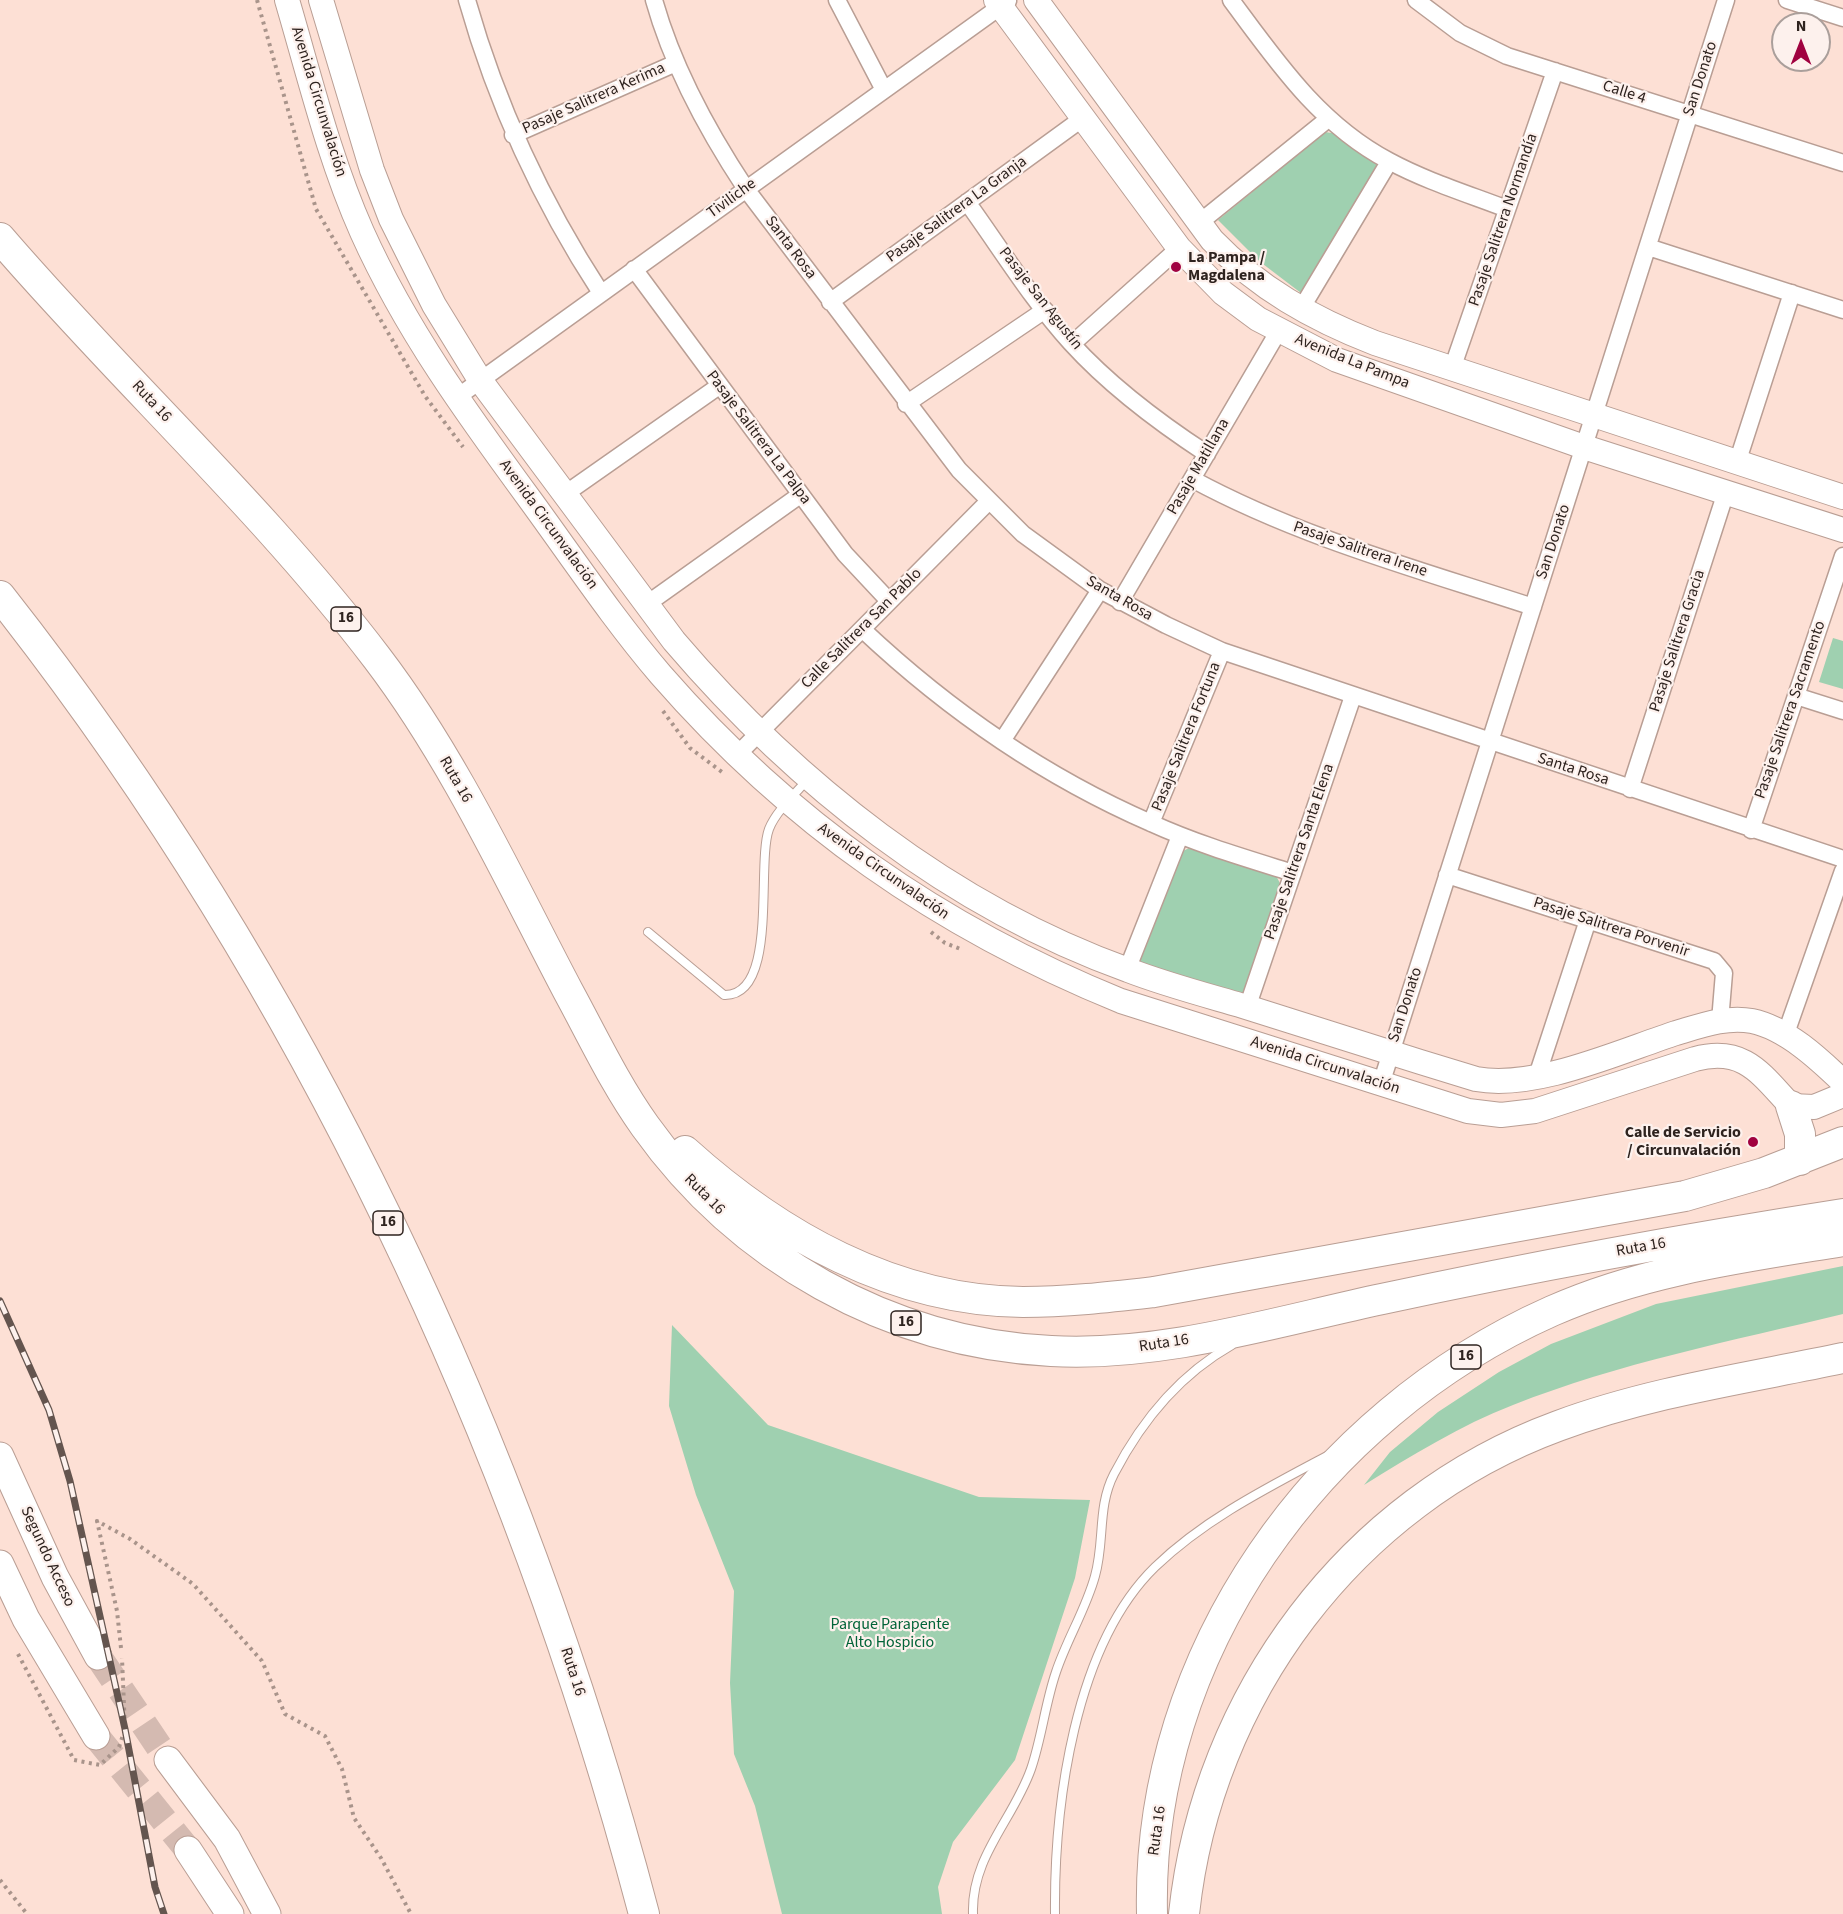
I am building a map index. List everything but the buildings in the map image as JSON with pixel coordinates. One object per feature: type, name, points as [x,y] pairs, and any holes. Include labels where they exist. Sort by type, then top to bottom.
[{"type":"highway","name":"Ruta 16","points":[[0,238],[36,280],[262,519],[380,662],[421,724],[476,817],[606,1061],[641,1121],[662,1149],[708,1201],[736,1226],[796,1270],[838,1294],[890,1318],[955,1338],[1012,1348],[1058,1352],[1127,1349],[1170,1344],[1553,1264],[1843,1214]]},
{"type":"highway","name":"Ruta 16","points":[[0,596],[108,743],[209,895],[296,1045],[396,1239],[484,1433],[523,1531],[586,1713],[644,1914]]},
{"type":"highway","points":[[606,1061],[657,1124],[686,1152],[725,1186],[773,1221],[832,1255],[872,1271],[923,1288],[988,1299],[1062,1301],[1154,1292],[1685,1196],[1800,1160],[1843,1142]]},
{"type":"highway","points":[[1791,1106],[1800,1134],[1800,1160]]},
{"type":"highway","name":"Ruta 16","points":[[1152,1914],[1153,1861],[1164,1786],[1183,1715],[1208,1649],[1238,1591],[1274,1534],[1317,1480],[1359,1438],[1424,1385],[1458,1361],[1554,1310],[1619,1287],[1677,1271],[1843,1241]]},
{"type":"highway","points":[[1184,1914],[1194,1845],[1209,1792],[1229,1740],[1256,1685],[1276,1650],[1312,1602],[1345,1564],[1389,1523],[1462,1473],[1521,1441],[1556,1426],[1629,1403],[1843,1358]]},
{"type":"main road","name":"Segundo Acceso","points":[[0,1456],[55,1577],[98,1656]]},
{"type":"main road","points":[[0,1564],[26,1619],[96,1736]]},
{"type":"main road","points":[[168,1760],[226,1839],[267,1914]]},
{"type":"main road","points":[[188,1850],[230,1914]]},
{"type":"street","name":"Avenida Circunvalación","points":[[287,0],[325,131],[360,229],[405,318],[456,398],[623,628],[731,765],[788,803],[851,854],[910,894],[1035,964],[1120,1001],[1468,1111],[1484,1114],[1518,1114],[1695,1059],[1719,1055],[1732,1056],[1755,1067],[1791,1106]]},
{"type":"street","name":"Avenida Circunvalación","points":[[321,0],[356,121],[391,219],[434,305],[480,380],[647,604],[701,672],[759,733],[866,825],[945,878],[1034,929],[1127,970],[1484,1081],[1505,1083],[1536,1079],[1720,1021],[1754,1021],[1785,1036],[1843,1082]]},
{"type":"street","points":[[467,0],[482,55],[513,135],[553,215],[601,293]]},
{"type":"street","name":"Santa Rosa","points":[[654,0],[676,63],[706,125],[746,189],[906,404],[988,502],[1031,540],[1100,590],[1222,651],[1843,859]]},
{"type":"street","points":[[837,0],[884,90]]},
{"type":"street","name":"Avenida La Pampa","points":[[1036,0],[1199,223],[1243,270],[1301,309],[1350,334],[1843,497]]},
{"type":"street","points":[[1231,0],[1296,87],[1328,119],[1389,162],[1507,209]]},
{"type":"street","name":"Calle 4","points":[[1416,0],[1446,24],[1483,46],[1843,163]]},
{"type":"street","name":"San Donato","points":[[1381,1084],[1726,0]]},
{"type":"street","points":[[1787,0],[1843,18]]},
{"type":"street","name":"Tiviliche","points":[[456,398],[884,90],[1002,2]]},
{"type":"street","name":"Avenida La Pampa","points":[[1002,2],[1179,249],[1223,293],[1278,332],[1337,360],[1584,447],[1843,530]]},
{"type":"street","name":"Pasaje Salitrera Kerima","points":[[513,135],[676,63]]},
{"type":"street","name":"Pasaje Salitrera Normandía","points":[[1452,369],[1555,71]]},
{"type":"street","name":"Pasaje Salitrera La Granja","points":[[831,302],[1083,118]]},
{"type":"street","points":[[1199,223],[1328,119]]},
{"type":"street","points":[[1301,309],[1389,162]]},
{"type":"street","name":"Pasaje San Agustín","points":[[967,202],[1072,344],[1131,399],[1207,454]]},
{"type":"street","points":[[1648,247],[1843,310]]},
{"type":"street","points":[[1072,344],[1179,249]]},
{"type":"street","name":"Pasaje Salitrera La Palpa","points":[[634,269],[800,495],[855,566],[889,601]]},
{"type":"street","points":[[1737,463],[1792,293]]},
{"type":"street","points":[[906,404],[1045,310]]},
{"type":"street","name":"Pasaje Matillana","points":[[1120,602],[1278,332]]},
{"type":"street","points":[[565,494],[719,386]]},
{"type":"street","name":"Pasaje Salitrera Irene","points":[[1192,479],[1245,507],[1307,533],[1533,607]]},
{"type":"street","name":"Pasaje Salitrera Gracia","points":[[1630,789],[1726,492]]},
{"type":"street","points":[[647,604],[800,495]]},
{"type":"street","name":"Calle Salitrera San Pablo","points":[[731,765],[759,733],[988,502]]},
{"type":"street","name":"Pasaje Salitrera Sacramento","points":[[1751,830],[1843,556]]},
{"type":"street","points":[[1002,741],[1100,590]]},
{"type":"street","points":[[862,629],[927,687],[1002,741],[1073,785],[1180,836],[1293,873]]},
{"type":"street","name":"Pasaje Salitrera Fortuna","points":[[1151,824],[1222,651]]},
{"type":"street","name":"Pasaje Salitrera Santa Elena","points":[[1247,1008],[1353,696]]},
{"type":"street","points":[[1796,696],[1843,711]]},
{"type":"street","points":[[1127,970],[1180,836]]},
{"type":"street","points":[[1785,1036],[1843,871]]},
{"type":"street","name":"Pasaje Salitrera Porvenir","points":[[1448,875],[1718,964],[1724,979],[1720,1021]]},
{"type":"street","points":[[1536,1079],[1588,920]]},
{"type":"street","points":[[1791,1106],[1814,1107],[1843,1095]]},
{"type":"lane","points":[[648,932],[724,995],[732,996],[751,983],[755,971],[764,900],[765,841],[769,827],[809,778]]},
{"type":"lane","points":[[973,1914],[972,1900],[980,1866],[1031,1768],[1056,1672],[1095,1577],[1101,1515],[1115,1473],[1144,1423],[1161,1402],[1200,1366],[1240,1340],[1307,1316]]},
{"type":"lane","points":[[1055,1914],[1057,1835],[1071,1748],[1098,1654],[1127,1600],[1156,1566],[1208,1524],[1261,1490],[1359,1438]]},
{"type":"path","points":[[257,0],[316,209],[425,396],[468,453]]},
{"type":"path","points":[[662,710],[690,748],[731,765]]},
{"type":"path","points":[[927,929],[945,943],[968,952]]},
{"type":"path","points":[[16,1650],[74,1760],[100,1766],[119,1747],[125,1729],[117,1611],[97,1521],[130,1539],[193,1584],[262,1661],[285,1714],[325,1736],[342,1769],[354,1818],[381,1858],[411,1914]]},
{"type":"path","points":[[0,1880],[27,1914]]},
{"type":"green space","points":[[1325,132],[1338,134],[1376,160],[1378,167],[1301,293],[1259,261],[1218,220]]},
{"type":"green space","points":[[1833,638],[1843,641],[1843,689],[1819,682]]},
{"type":"green space","points":[[1191,847],[1274,872],[1281,885],[1245,992],[1238,996],[1142,965],[1138,956],[1181,852]]},
{"type":"green space","points":[[1843,1266],[1843,1314],[1676,1354],[1553,1390],[1455,1431],[1364,1485],[1390,1452],[1438,1412],[1499,1372],[1551,1344],[1656,1304]]},
{"type":"green space","name":"Parque Parapente Alto Hospicio","points":[[672,1325],[768,1425],[979,1497],[1090,1500],[1075,1578],[1015,1760],[953,1842],[938,1887],[942,1914],[782,1914],[755,1806],[734,1754],[730,1683],[734,1591],[696,1495],[669,1406]]},
{"type":"tunnel","points":[[98,1656],[168,1760]]},
{"type":"tunnel","points":[[96,1736],[188,1850]]},
{"type":"railway","points":[[0,1301],[49,1410],[70,1481],[125,1729],[155,1887],[164,1914]]},
{"type":"place","name":"La Pampa / Magdalena","points":[[1176,267]]},
{"type":"place","name":"Calle de Servicio / Circunvalación","points":[[1753,1142]]}]
